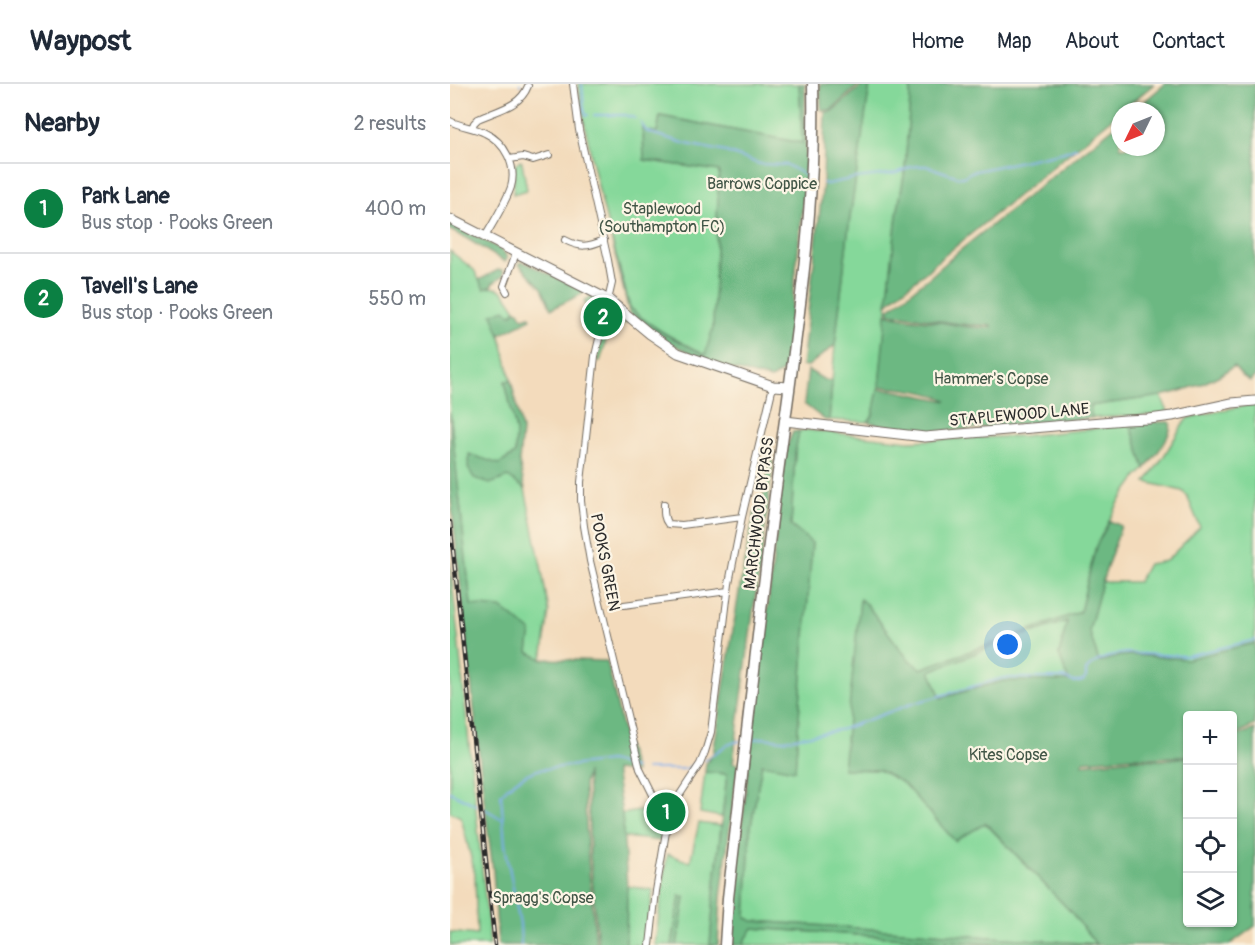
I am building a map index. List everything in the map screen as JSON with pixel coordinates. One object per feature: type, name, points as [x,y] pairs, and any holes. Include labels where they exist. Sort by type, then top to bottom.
[{"type":"main road","name":"MARCHWOOD BYPASS","points":[[725,945],[728,898],[765,576],[804,273],[810,193],[813,84]]},
{"type":"street","name":"POOKS GREEN","points":[[573,84],[579,130],[612,283],[595,356],[591,389],[581,482],[584,526],[590,561],[640,769],[666,822]]},
{"type":"street","points":[[472,128],[478,119],[515,103],[526,92],[528,86]]},
{"type":"street","points":[[450,122],[484,132],[496,139],[510,159],[513,174],[511,187],[485,237]]},
{"type":"street","points":[[510,159],[520,157],[533,160],[549,155]]},
{"type":"street","points":[[450,219],[609,300],[650,334],[678,353],[772,386],[789,387]]},
{"type":"street","points":[[564,240],[576,246],[604,240]]},
{"type":"street","points":[[507,292],[504,286],[516,253]]},
{"type":"street","points":[[650,945],[656,891],[667,831],[666,822],[677,799],[704,756],[711,732],[728,591],[742,517],[772,386]]},
{"type":"street","name":"STAPLEWOOD LANE","points":[[785,421],[925,437],[1149,419],[1190,413],[1232,403],[1255,401]]},
{"type":"street","points":[[664,504],[664,517],[668,524],[682,525],[742,517]]},
{"type":"street","points":[[624,605],[728,591]]},
{"type":"green space","name":"Staplewood (Southampton FC)","points":[[578,84],[799,84],[802,143],[660,116],[657,132],[646,131],[643,128],[644,160],[719,171],[713,328],[705,355],[656,328],[629,307],[594,168]]},
{"type":"green space","name":"Barrows Coppice","points":[[799,84],[805,84],[806,176],[785,370],[771,379],[719,366],[670,343],[629,313],[612,240],[630,307],[640,317],[665,334],[705,355],[713,328],[719,171],[644,160],[643,126],[646,131],[657,132],[660,116],[802,143]]},
{"type":"green space","points":[[820,84],[860,84],[831,110],[821,110]]},
{"type":"green space","points":[[864,84],[870,84],[849,224],[835,345],[808,366],[802,366],[823,183],[825,112],[831,112]]},
{"type":"green space","points":[[870,84],[911,84],[905,170],[897,215],[879,387],[873,415],[868,422],[829,420],[849,224]]},
{"type":"green space","points":[[911,84],[1154,84],[1132,102],[1111,102],[1111,119],[887,305],[897,215],[905,170]]},
{"type":"green space","name":"Hammer's Copse","points":[[1165,84],[1255,84],[1255,376],[1250,381],[1242,376],[1234,366],[1202,384],[1174,393],[1090,406],[1092,418],[925,433],[868,422],[873,415],[878,389],[947,401],[925,393],[879,387],[886,314],[966,326],[992,327],[991,325],[955,323],[889,313],[889,309],[1111,129],[1111,156],[1165,156],[1165,102],[1144,102]]},
{"type":"green space","points":[[520,161],[527,190],[513,194],[515,165]]},
{"type":"green space","points":[[451,223],[500,249],[507,259],[505,262],[450,230]]},
{"type":"green space","points":[[450,251],[474,270],[484,289],[500,290],[516,310],[511,315],[493,314],[511,380],[505,381],[516,431],[515,454],[499,464],[499,480],[508,477],[525,489],[549,612],[542,659],[528,652],[530,631],[501,608],[471,606],[450,411]]},
{"type":"green space","points":[[521,262],[584,291],[551,309],[542,288],[519,264]]},
{"type":"green space","points":[[498,270],[503,270],[503,276],[492,286],[484,289],[479,280]]},
{"type":"green space","points":[[592,296],[602,308],[598,321],[589,324],[590,313],[584,301]]},
{"type":"green space","points":[[505,309],[511,315],[516,310],[523,318],[530,316],[531,319],[500,335],[492,314]]},
{"type":"green space","points":[[615,310],[627,322],[609,330],[600,361],[597,361],[606,319],[609,312]]},
{"type":"green space","points":[[808,370],[832,382],[829,420],[825,420],[804,404]]},
{"type":"green space","points":[[511,380],[522,430],[519,462],[525,489],[508,477],[490,484],[474,478],[468,468],[469,454],[499,464],[515,454],[516,431],[505,381]]},
{"type":"green space","points":[[1161,396],[1169,414],[1092,418],[1089,406]]},
{"type":"green space","points":[[1255,404],[1255,643],[1187,659],[1132,655],[1099,662],[1089,630],[1102,582],[1138,582],[1148,564],[1166,561],[1200,527],[1187,496],[1182,491],[1146,482],[1188,418]]},
{"type":"green space","name":"Spragg's Copse","points":[[450,411],[471,605],[501,608],[531,631],[528,652],[542,659],[607,661],[625,741],[635,772],[615,770],[622,814],[627,886],[626,945],[598,945],[590,855],[587,772],[584,785],[596,945],[498,945],[493,870],[450,490]]},
{"type":"green space","points":[[1170,422],[1169,433],[1145,469],[1130,423]]},
{"type":"green space","points":[[1130,423],[1145,469],[1119,502],[1096,546],[1080,612],[920,669],[908,659],[867,605],[843,769],[879,770],[903,783],[955,841],[985,823],[1071,912],[1096,944],[753,921],[746,918],[750,831],[762,764],[795,769],[812,543],[791,526],[795,453],[799,431],[909,441],[1022,436]]},
{"type":"green space","name":"Kites Copse","points":[[799,431],[795,453],[791,526],[812,543],[795,770],[762,764],[750,831],[746,918],[753,921],[1096,944],[1071,912],[986,823],[955,841],[903,783],[879,770],[843,769],[860,599],[908,659],[921,669],[1080,612],[1096,546],[1110,521],[1121,526],[1089,630],[1099,662],[1132,655],[1187,659],[1255,643],[1255,725],[1237,734],[1237,711],[1183,711],[1183,756],[1133,757],[1083,761],[1083,764],[1183,757],[1183,927],[1237,927],[1237,736],[1255,729],[1255,926],[1229,945],[1011,945],[753,928],[744,945],[731,945],[737,859],[786,448],[793,432]],"holes":[[[1067,621],[1059,655],[1069,681],[1003,681],[941,698],[930,671],[1001,643]]]},
{"type":"green space","points":[[771,452],[773,463],[733,763],[738,764],[721,897],[718,945],[710,945],[727,774],[705,772],[706,763],[713,754],[739,592],[754,514],[763,500]]},
{"type":"green space","points":[[450,561],[490,945],[450,945],[450,932],[477,935],[475,874],[461,817],[450,812]]},
{"type":"green space","points":[[1067,621],[1059,655],[1069,681],[1003,681],[941,698],[930,671],[1001,643]]},
{"type":"green space","points":[[705,772],[727,774],[722,817],[700,813]]},
{"type":"green space","points":[[656,809],[663,827],[662,841],[623,837],[622,814]]},
{"type":"green space","points":[[699,823],[721,826],[710,945],[677,945],[685,897],[680,896],[672,945],[655,945],[667,854],[690,862]]},
{"type":"green space","points":[[627,886],[653,890],[646,945],[626,945]]},
{"type":"green space","points":[[680,896],[685,897],[677,945],[672,945]]},
{"type":"green space","points":[[752,928],[1011,945],[744,945]]},
{"type":"waterway","points":[[582,84],[584,109],[588,115]]},
{"type":"waterway","points":[[594,115],[625,115],[635,118]]},
{"type":"waterway","points":[[641,123],[646,131],[654,134],[726,152],[760,164],[787,165],[806,176]]},
{"type":"waterway","points":[[823,183],[897,173],[919,166],[963,177],[971,172],[1077,148]]},
{"type":"waterway","points":[[750,740],[762,738],[784,740],[843,729],[911,704],[1003,678],[1064,678],[1074,682],[1083,681],[1086,677],[1086,670],[1094,663],[1125,653],[1186,656],[1255,640]]},
{"type":"waterway","points":[[704,760],[727,746],[741,741]]},
{"type":"waterway","points":[[521,945],[520,925],[505,845],[501,794],[517,780],[537,770],[609,761],[634,768]]},
{"type":"waterway","points":[[646,769],[686,769],[699,762]]},
{"type":"waterway","points":[[450,792],[476,805]]},
{"type":"waterway","points":[[485,809],[502,819]]},
{"type":"railway","points":[[450,522],[495,945]]},
{"type":"place","name":"Tavell's Lane","points":[[603,317]]},
{"type":"place","name":"Park Lane","points":[[666,812]]}]
